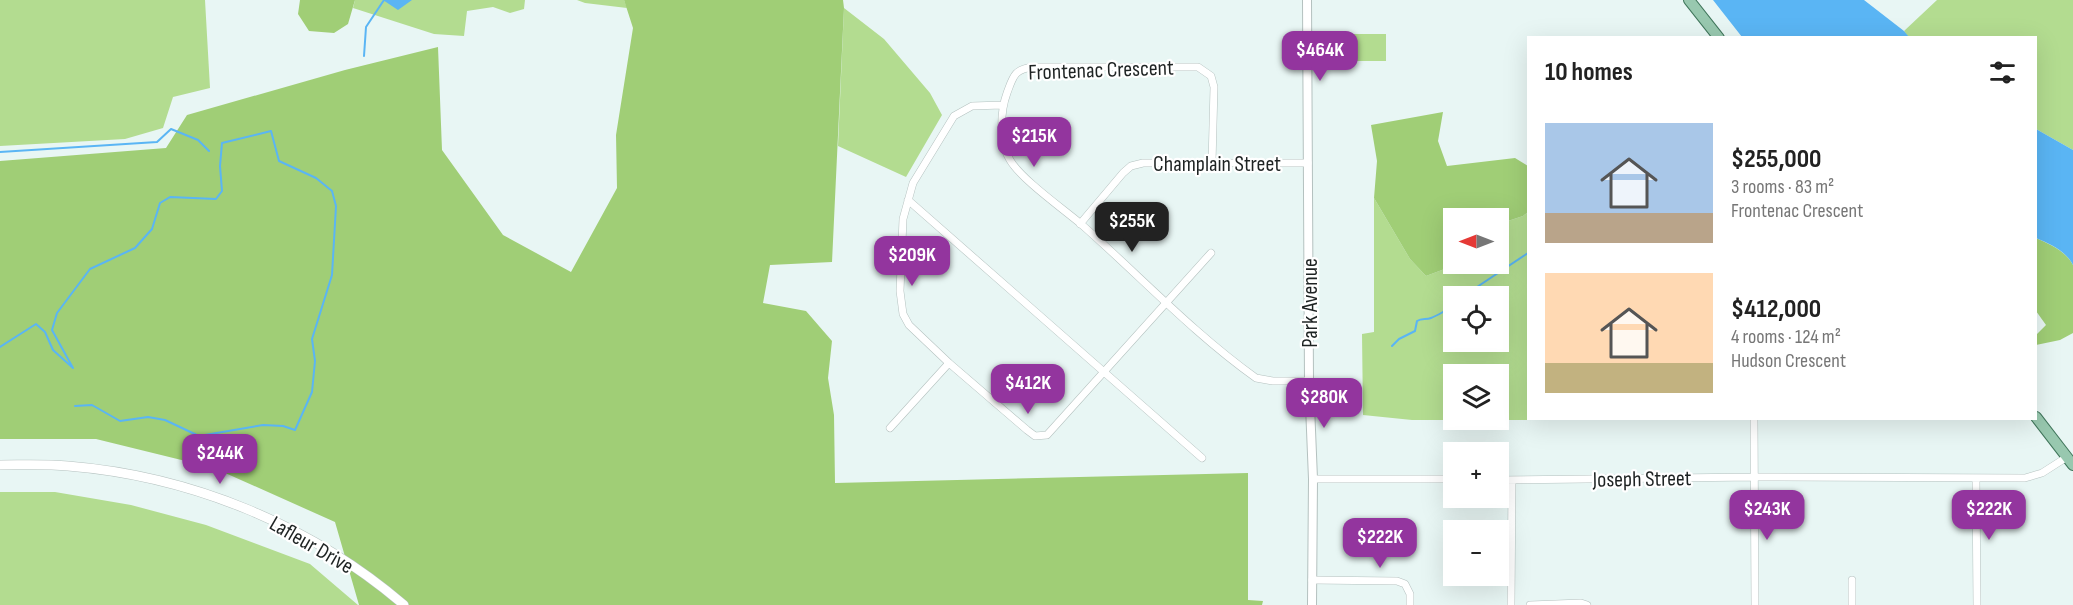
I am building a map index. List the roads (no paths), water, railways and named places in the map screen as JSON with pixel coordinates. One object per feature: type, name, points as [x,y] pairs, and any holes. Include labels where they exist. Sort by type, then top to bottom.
[{"type":"main road","points":[[1689,0],[1717,36]]},
{"type":"main road","points":[[2037,418],[2070,461]]},
{"type":"main road","name":"Lafleur Drive","points":[[0,465],[78,467],[155,480],[198,491],[244,507],[293,529],[342,558],[404,605]]},
{"type":"street","name":"Park Avenue","points":[[1307,0],[1309,381],[1313,479],[1312,605]]},
{"type":"street","name":"Frontenac Crescent","points":[[1212,163],[1214,87],[1210,76],[1197,67],[1021,68],[1012,78],[1002,105],[1004,145],[1010,160],[1019,171],[1166,302],[1256,378],[1273,381],[1309,381]]},
{"type":"street","points":[[1002,105],[972,106],[954,116],[913,183],[901,239],[900,291],[903,314],[909,325],[949,363],[1035,436],[1047,435],[1210,253]]},
{"type":"street","name":"Champlain Street","points":[[1080,224],[1131,166],[1143,163],[1308,163]]},
{"type":"street","points":[[908,200],[1202,458]]},
{"type":"street","points":[[890,429],[949,363]]},
{"type":"street","points":[[1755,420],[1755,605]]},
{"type":"street","name":"Joseph Street","points":[[1512,480],[1755,477],[1976,478],[2033,476],[2070,461]]},
{"type":"street","points":[[1976,478],[1977,605]]},
{"type":"street","points":[[1313,479],[1443,479]]},
{"type":"street","points":[[1511,605],[1512,480]]},
{"type":"street","points":[[1312,580],[1398,581],[1405,584],[1410,594],[1410,605]]},
{"type":"street","points":[[1852,580],[1852,605]]},
{"type":"street","points":[[1530,605],[1587,605]]},
{"type":"water","points":[[383,0],[412,0],[398,10]]},
{"type":"water","points":[[1713,0],[1864,0],[1908,36],[1741,36]]},
{"type":"water","points":[[2037,130],[2073,150],[2073,265],[2062,252],[2037,238]]},
{"type":"waterway","points":[[364,56],[366,27],[384,0]]},
{"type":"waterway","points":[[0,152],[157,142],[171,129],[198,140],[209,151]]},
{"type":"waterway","points":[[0,347],[36,324],[45,332],[53,350],[73,368],[52,330],[57,313],[90,269],[135,248],[152,229],[160,203],[170,197],[216,199],[222,191],[220,166],[222,143],[271,131],[279,161],[316,178],[332,191],[336,206],[332,275],[312,339],[315,361],[312,392],[295,430],[283,426],[263,425],[199,436],[165,420],[148,417],[120,421],[92,405],[75,406]]},
{"type":"waterway","points":[[1478,286],[1527,254]]},
{"type":"waterway","points":[[1392,346],[1399,339],[1415,331],[1417,321],[1431,318],[1443,311]]}]
